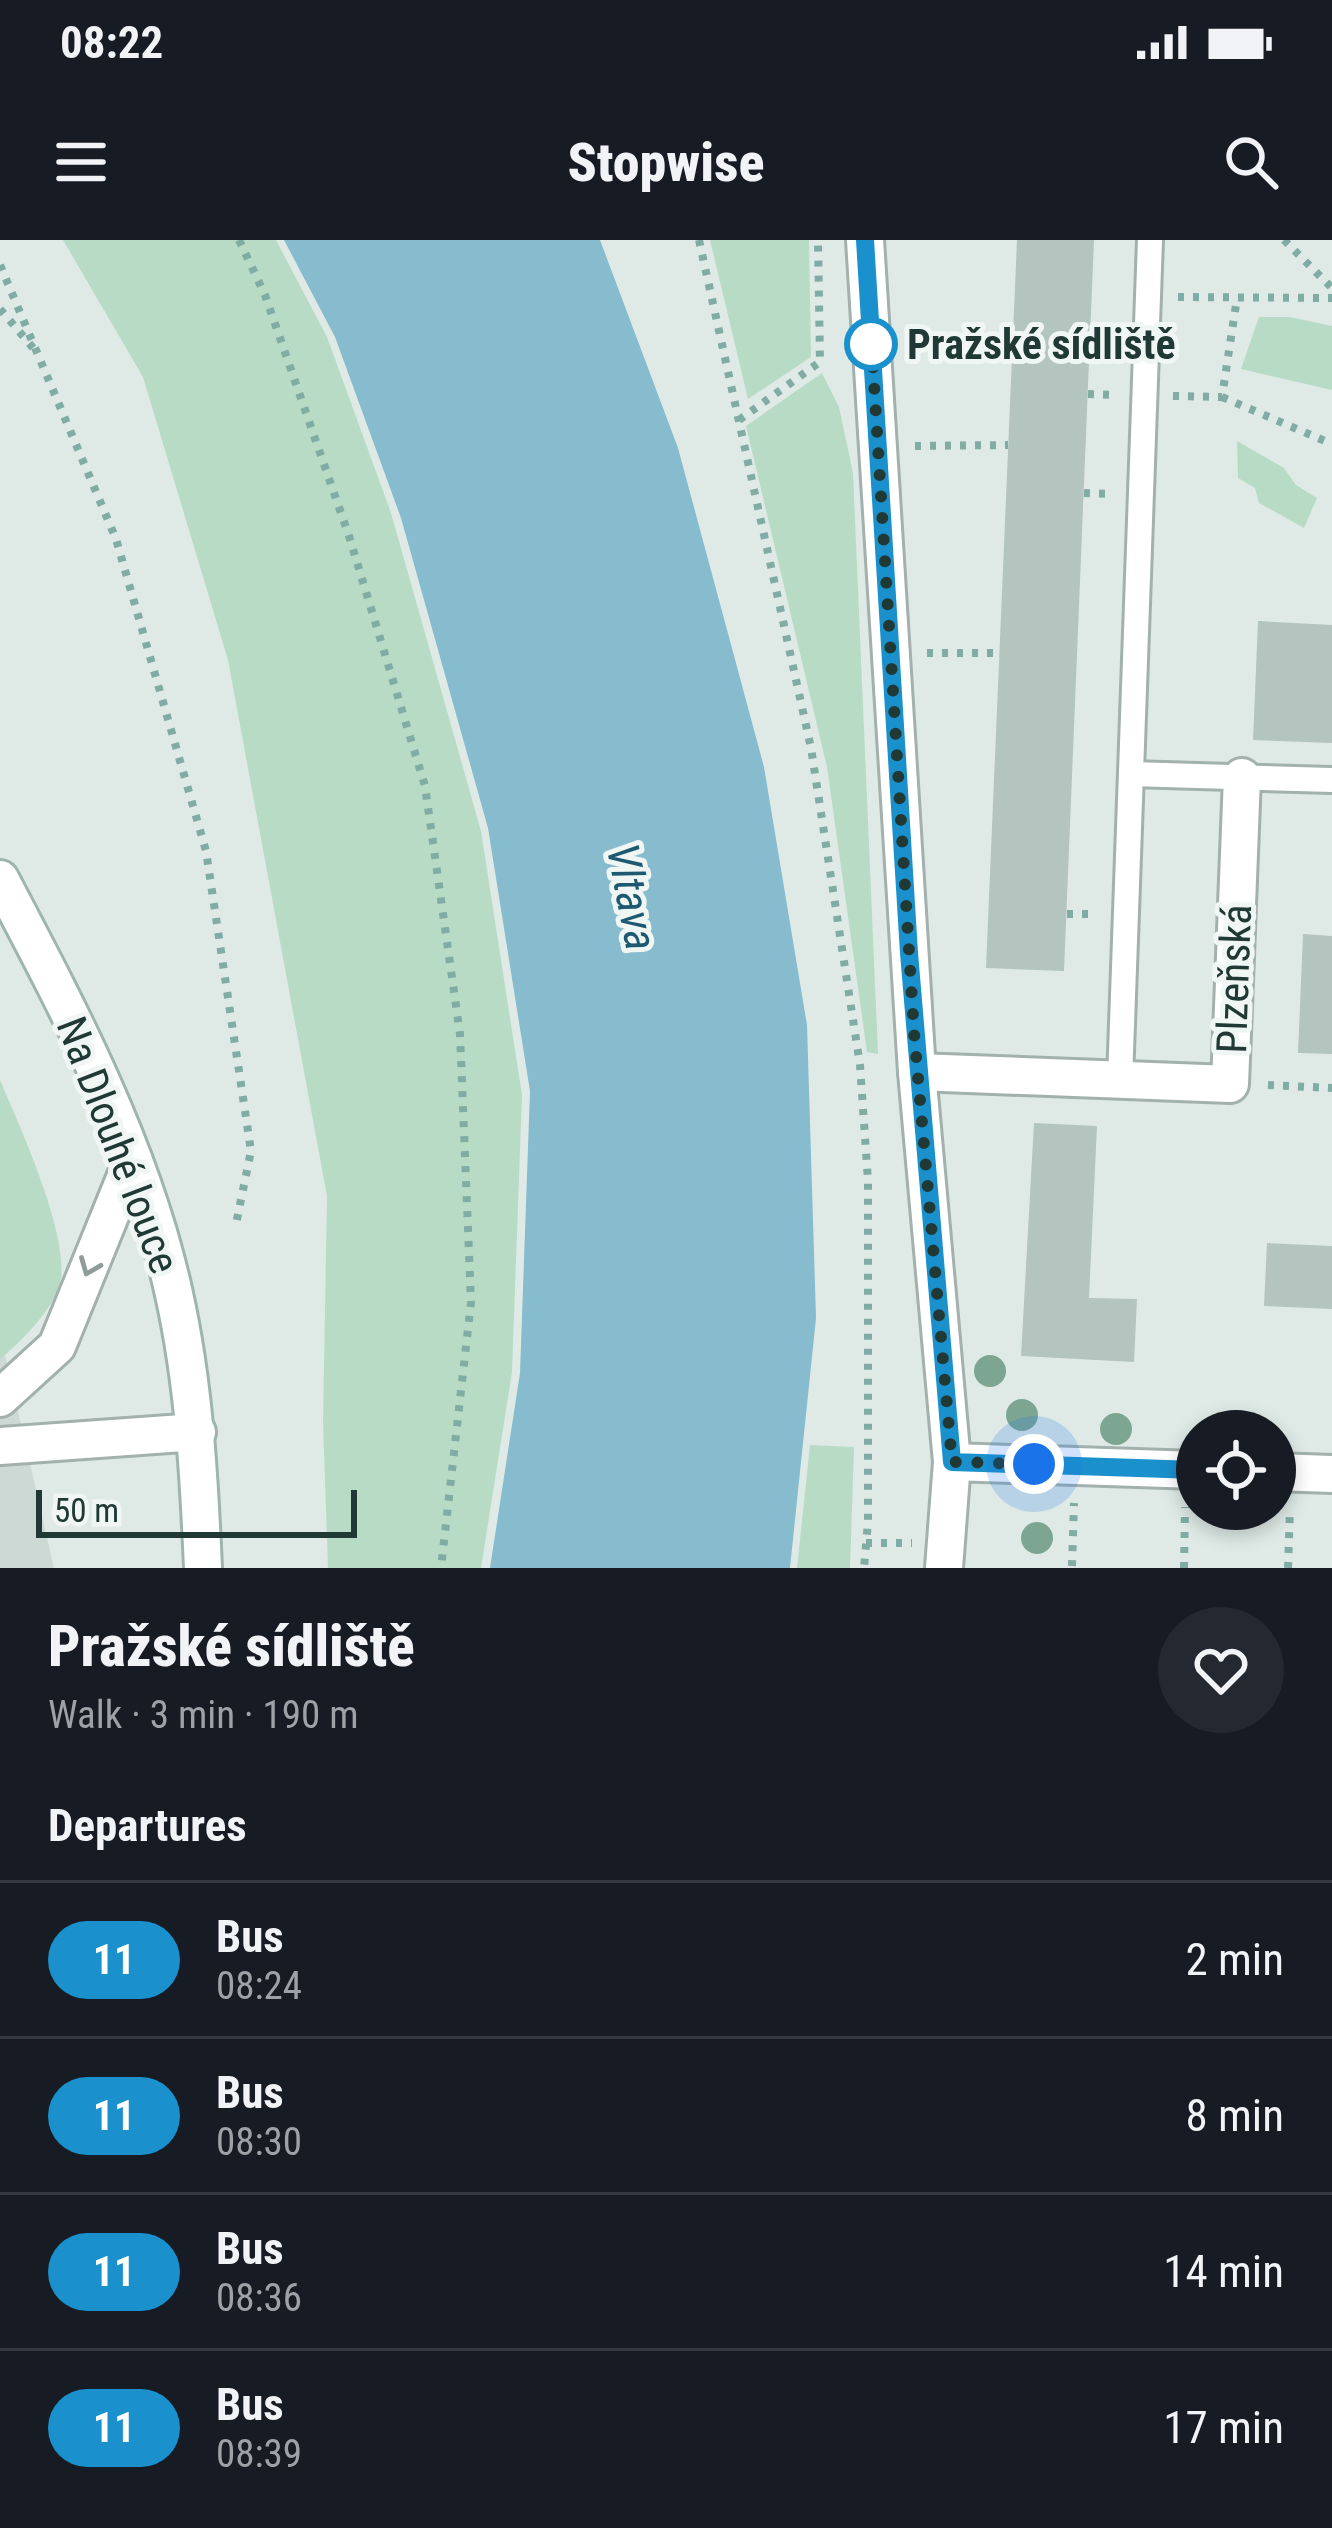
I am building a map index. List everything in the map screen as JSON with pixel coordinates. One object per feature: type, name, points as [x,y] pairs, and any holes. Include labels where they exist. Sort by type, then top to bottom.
[{"type":"street","points":[[865,240],[917,1072],[952,1462],[932,1555]]},
{"type":"street","name":"Plzeňská","points":[[917,1072],[1230,1084],[1242,777]]},
{"type":"street","name":"Na Dlouhé louce","points":[[0,879],[69,1010],[134,1159],[174,1292],[197,1432],[203,1568]]},
{"type":"street","points":[[0,1398],[57,1346],[134,1159]]},
{"type":"street","points":[[0,1446],[197,1432]]},
{"type":"street","points":[[952,1462],[1176,1469]]},
{"type":"street","points":[[1296,1473],[1332,1474]]},
{"type":"lane","points":[[1120,1079],[1150,240]]},
{"type":"lane","points":[[1131,774],[1332,780]]},
{"type":"path","points":[[239,240],[265,296],[349,536],[425,786],[460,1034],[471,1302],[440,1568]]},
{"type":"path","points":[[699,240],[812,748],[860,1065],[868,1181],[864,1568]]},
{"type":"path","points":[[739,420],[820,362],[818,240]]},
{"type":"path","points":[[1284,240],[1332,288]]},
{"type":"path","points":[[0,265],[116,539],[206,851],[251,1151],[236,1224]]},
{"type":"path","points":[[1148,297],[1332,298]]},
{"type":"path","points":[[1222,397],[1237,298]]},
{"type":"path","points":[[0,309],[40,356]]},
{"type":"path","points":[[1144,395],[1222,397],[1332,444]]},
{"type":"path","points":[[878,447],[1008,445]]},
{"type":"path","points":[[890,653],[999,653]]},
{"type":"path","points":[[1230,1084],[1332,1088]]},
{"type":"path","points":[[1072,1566],[1073,1536]]},
{"type":"path","points":[[1184,1540],[1184,1568]]},
{"type":"path","points":[[866,1543],[932,1555]]},
{"type":"path","points":[[1288,1568],[1289,1544]]},
{"type":"shaded area","points":[[0,1333],[54,1568],[0,1568]]},
{"type":"green space","points":[[63,240],[276,240],[327,337],[391,513],[481,831],[522,1095],[512,1372],[481,1568],[328,1568],[323,1422],[327,1196],[228,660],[143,377]]},
{"type":"green space","points":[[710,240],[809,240],[811,357],[748,399]]},
{"type":"green space","points":[[1259,317],[1290,317],[1332,326],[1332,390],[1241,369]]},
{"type":"green space","points":[[822,373],[839,407],[853,473],[878,1054],[867,1052],[827,767],[746,426]]},
{"type":"green space","points":[[1237,441],[1284,468],[1296,485],[1317,498],[1304,528],[1259,503],[1255,488],[1238,478]]},
{"type":"green space","points":[[0,1080],[50,1206],[61,1278],[46,1311],[0,1359]]},
{"type":"green space","points":[[810,1445],[854,1447],[850,1568],[797,1568]]},
{"type":"water","name":"Vltava","points":[[284,240],[600,240],[678,448],[764,767],[807,1025],[816,1318],[790,1568],[490,1568],[520,1373],[530,1091],[488,828],[401,518],[335,337]]},
{"type":"building","points":[[1017,240],[1094,240],[1064,971],[986,968]]},
{"type":"building","points":[[1258,621],[1332,625],[1332,743],[1253,740]]},
{"type":"building","points":[[1303,934],[1332,936],[1332,1054],[1298,1053]]},
{"type":"building","points":[[1034,1123],[1097,1126],[1089,1298],[1137,1299],[1134,1362],[1021,1356]]},
{"type":"building","points":[[1267,1243],[1332,1246],[1332,1309],[1264,1306]]},
{"type":"bus line","name":"11","points":[[865,240],[917,1072],[952,1462],[1176,1469]]},
{"type":"place","name":"Pražské sídliště","points":[[871,344]]},
{"type":"route","points":[[871,344],[871,334],[914,1032],[952,1462],[1034,1464]]}]
